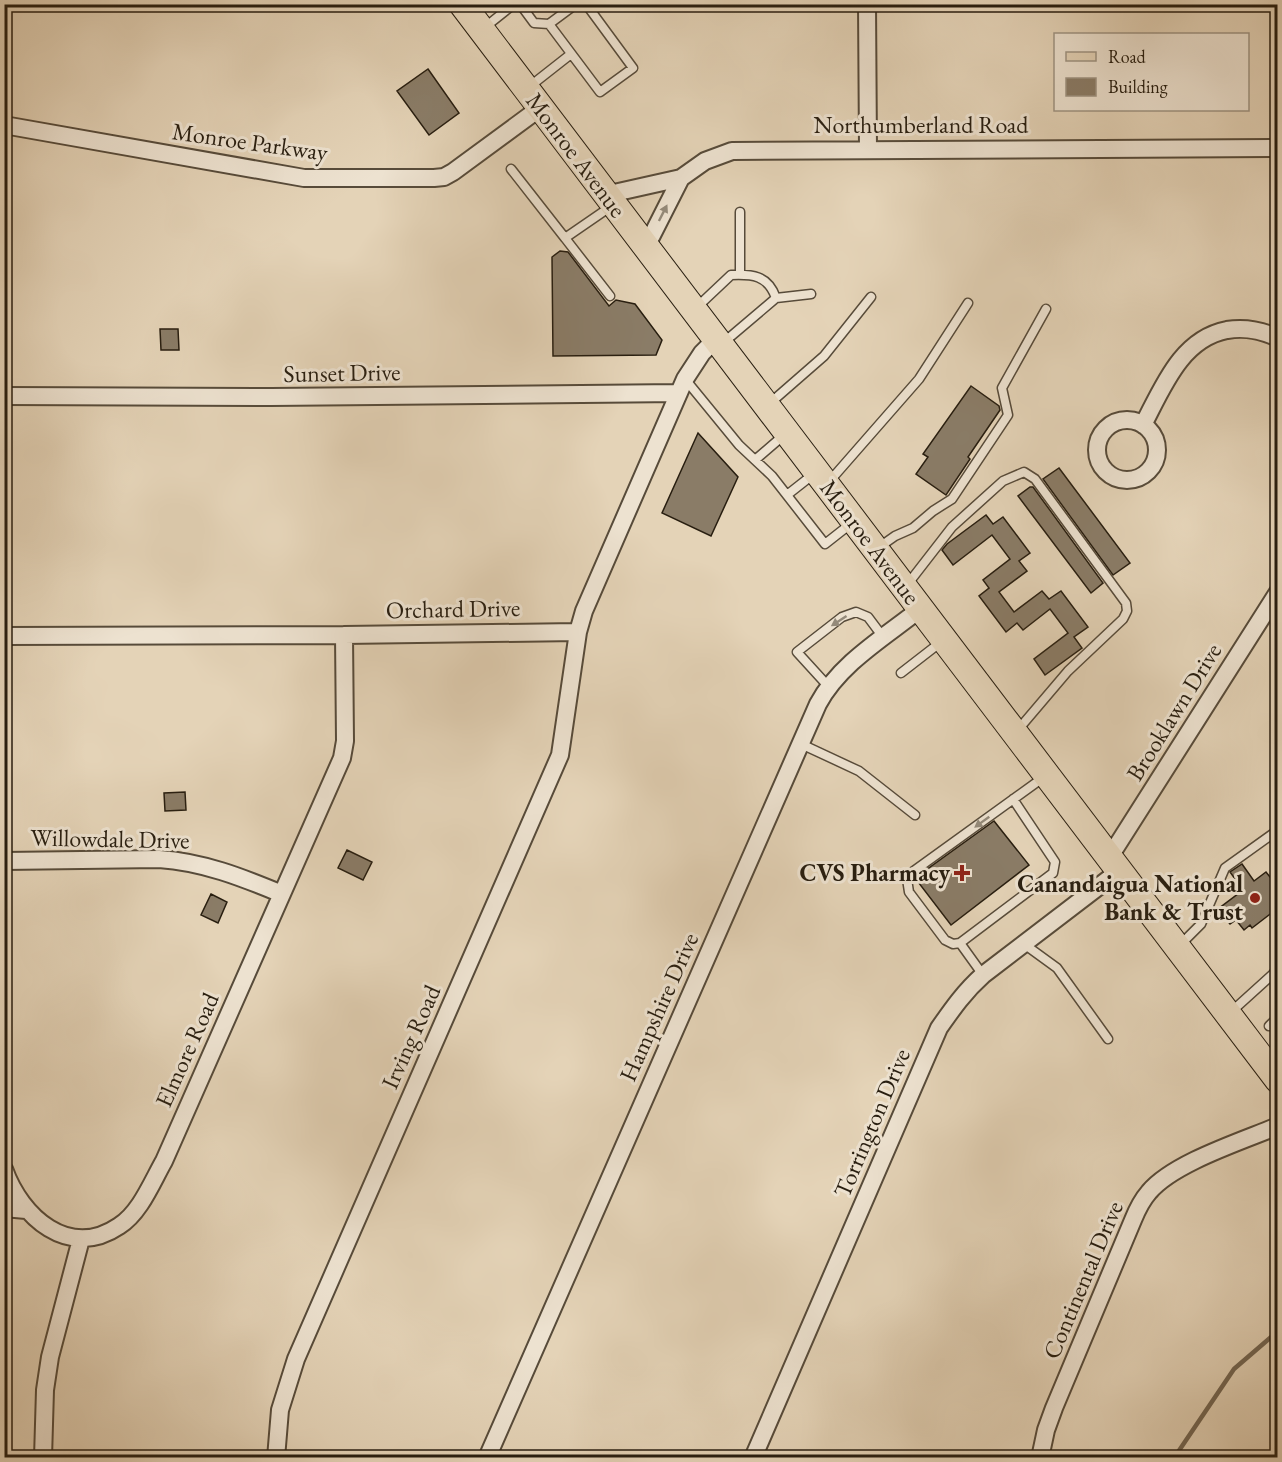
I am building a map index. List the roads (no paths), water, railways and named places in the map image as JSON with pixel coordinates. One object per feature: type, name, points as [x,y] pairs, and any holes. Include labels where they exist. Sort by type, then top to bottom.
[{"type":"main road","name":"Monroe Avenue","points":[[462,4],[1278,1080]]},
{"type":"street","points":[[867,4],[868,149]]},
{"type":"street","name":"Monroe Parkway","points":[[4,125],[303,178],[434,178],[444,177],[453,172],[533,98]]},
{"type":"street","name":"Northumberland Road","points":[[609,200],[681,178],[705,161],[732,151],[1278,148]]},
{"type":"street","name":"Northumberland Road","points":[[646,247],[681,178]]},
{"type":"street","points":[[1143,425],[1172,372],[1183,356],[1202,339],[1216,332],[1249,328],[1278,338]]},
{"type":"street","points":[[578,632],[584,611],[682,386],[702,353],[718,343]]},
{"type":"street","name":"Sunset Drive","points":[[4,396],[271,397],[682,386]]},
{"type":"street","name":"Brooklawn Drive","points":[[1114,865],[1278,592]]},
{"type":"street","name":"Hampshire Drive","points":[[487,1458],[828,686],[843,669],[920,609]]},
{"type":"street","name":"Orchard Drive","points":[[4,636],[578,632]]},
{"type":"street","name":"Irving Road","points":[[276,1458],[280,1410],[296,1359],[560,755],[578,632]]},
{"type":"street","name":"Elmore Road","points":[[81,1239],[101,1235],[120,1226],[134,1211],[151,1184],[164,1161],[282,894],[344,751],[344,635]]},
{"type":"street","name":"Willowdale Drive","points":[[4,861],[184,861],[240,876],[282,894]]},
{"type":"street","name":"Torrington Drive","points":[[753,1458],[935,1037],[955,1005],[970,987],[1024,944],[1114,865]]},
{"type":"street","name":"Continental Drive","points":[[1040,1458],[1054,1408],[1133,1220],[1149,1191],[1176,1170],[1278,1126]]},
{"type":"street","points":[[4,1169],[14,1192],[26,1210],[63,1235],[81,1239],[50,1357],[45,1390],[44,1458]]},
{"type":"street","points":[[4,1208],[26,1210]]},
{"type":"lane","points":[[481,30],[514,4]]},
{"type":"lane","points":[[520,4],[534,23],[549,24],[576,4]]},
{"type":"lane","points":[[549,24],[600,92],[633,68],[586,4]]},
{"type":"lane","points":[[533,98],[571,54]]},
{"type":"lane","points":[[512,170],[610,296]]},
{"type":"lane","points":[[565,238],[609,200]]},
{"type":"lane","points":[[740,212],[740,274]]},
{"type":"lane","points":[[693,311],[731,274],[752,274],[760,277],[773,289],[776,298]]},
{"type":"lane","points":[[718,343],[776,298],[812,294]]},
{"type":"lane","points":[[766,406],[824,356],[871,297]]},
{"type":"lane","points":[[787,495],[821,479],[918,379],[968,303]]},
{"type":"lane","points":[[875,550],[895,536],[913,528],[952,499],[1008,415],[1002,388],[1046,309]]},
{"type":"lane","points":[[682,386],[772,476],[825,544],[854,521]]},
{"type":"lane","points":[[755,460],[786,433]]},
{"type":"lane","points":[[904,588],[952,527],[1003,481],[1024,472],[1035,479],[1126,603],[1126,611],[1123,619],[1068,671],[1015,734]]},
{"type":"lane","points":[[828,686],[797,652],[842,617],[856,612],[868,617],[884,638]]},
{"type":"lane","points":[[900,673],[944,639]]},
{"type":"lane","points":[[801,744],[859,771],[915,815]]},
{"type":"lane","points":[[1013,799],[1055,862],[1053,873],[960,943],[953,944],[945,940],[909,892],[907,879],[911,873],[1046,775]]},
{"type":"lane","points":[[1177,947],[1202,924],[1226,868],[1278,830]]},
{"type":"lane","points":[[960,943],[983,975]]},
{"type":"lane","points":[[1024,944],[1057,968],[1108,1040]]},
{"type":"lane","points":[[1228,1015],[1274,974],[1278,967]]},
{"type":"lane","points":[[1269,1026],[1278,1017]]},
{"type":"waterway","points":[[1174,1458],[1234,1369],[1278,1331]]},
{"type":"place","name":"CVS Pharmacy","points":[[962,873]]},
{"type":"place","name":"Canandaigua National Bank & Trust","points":[[1255,898]]}]
